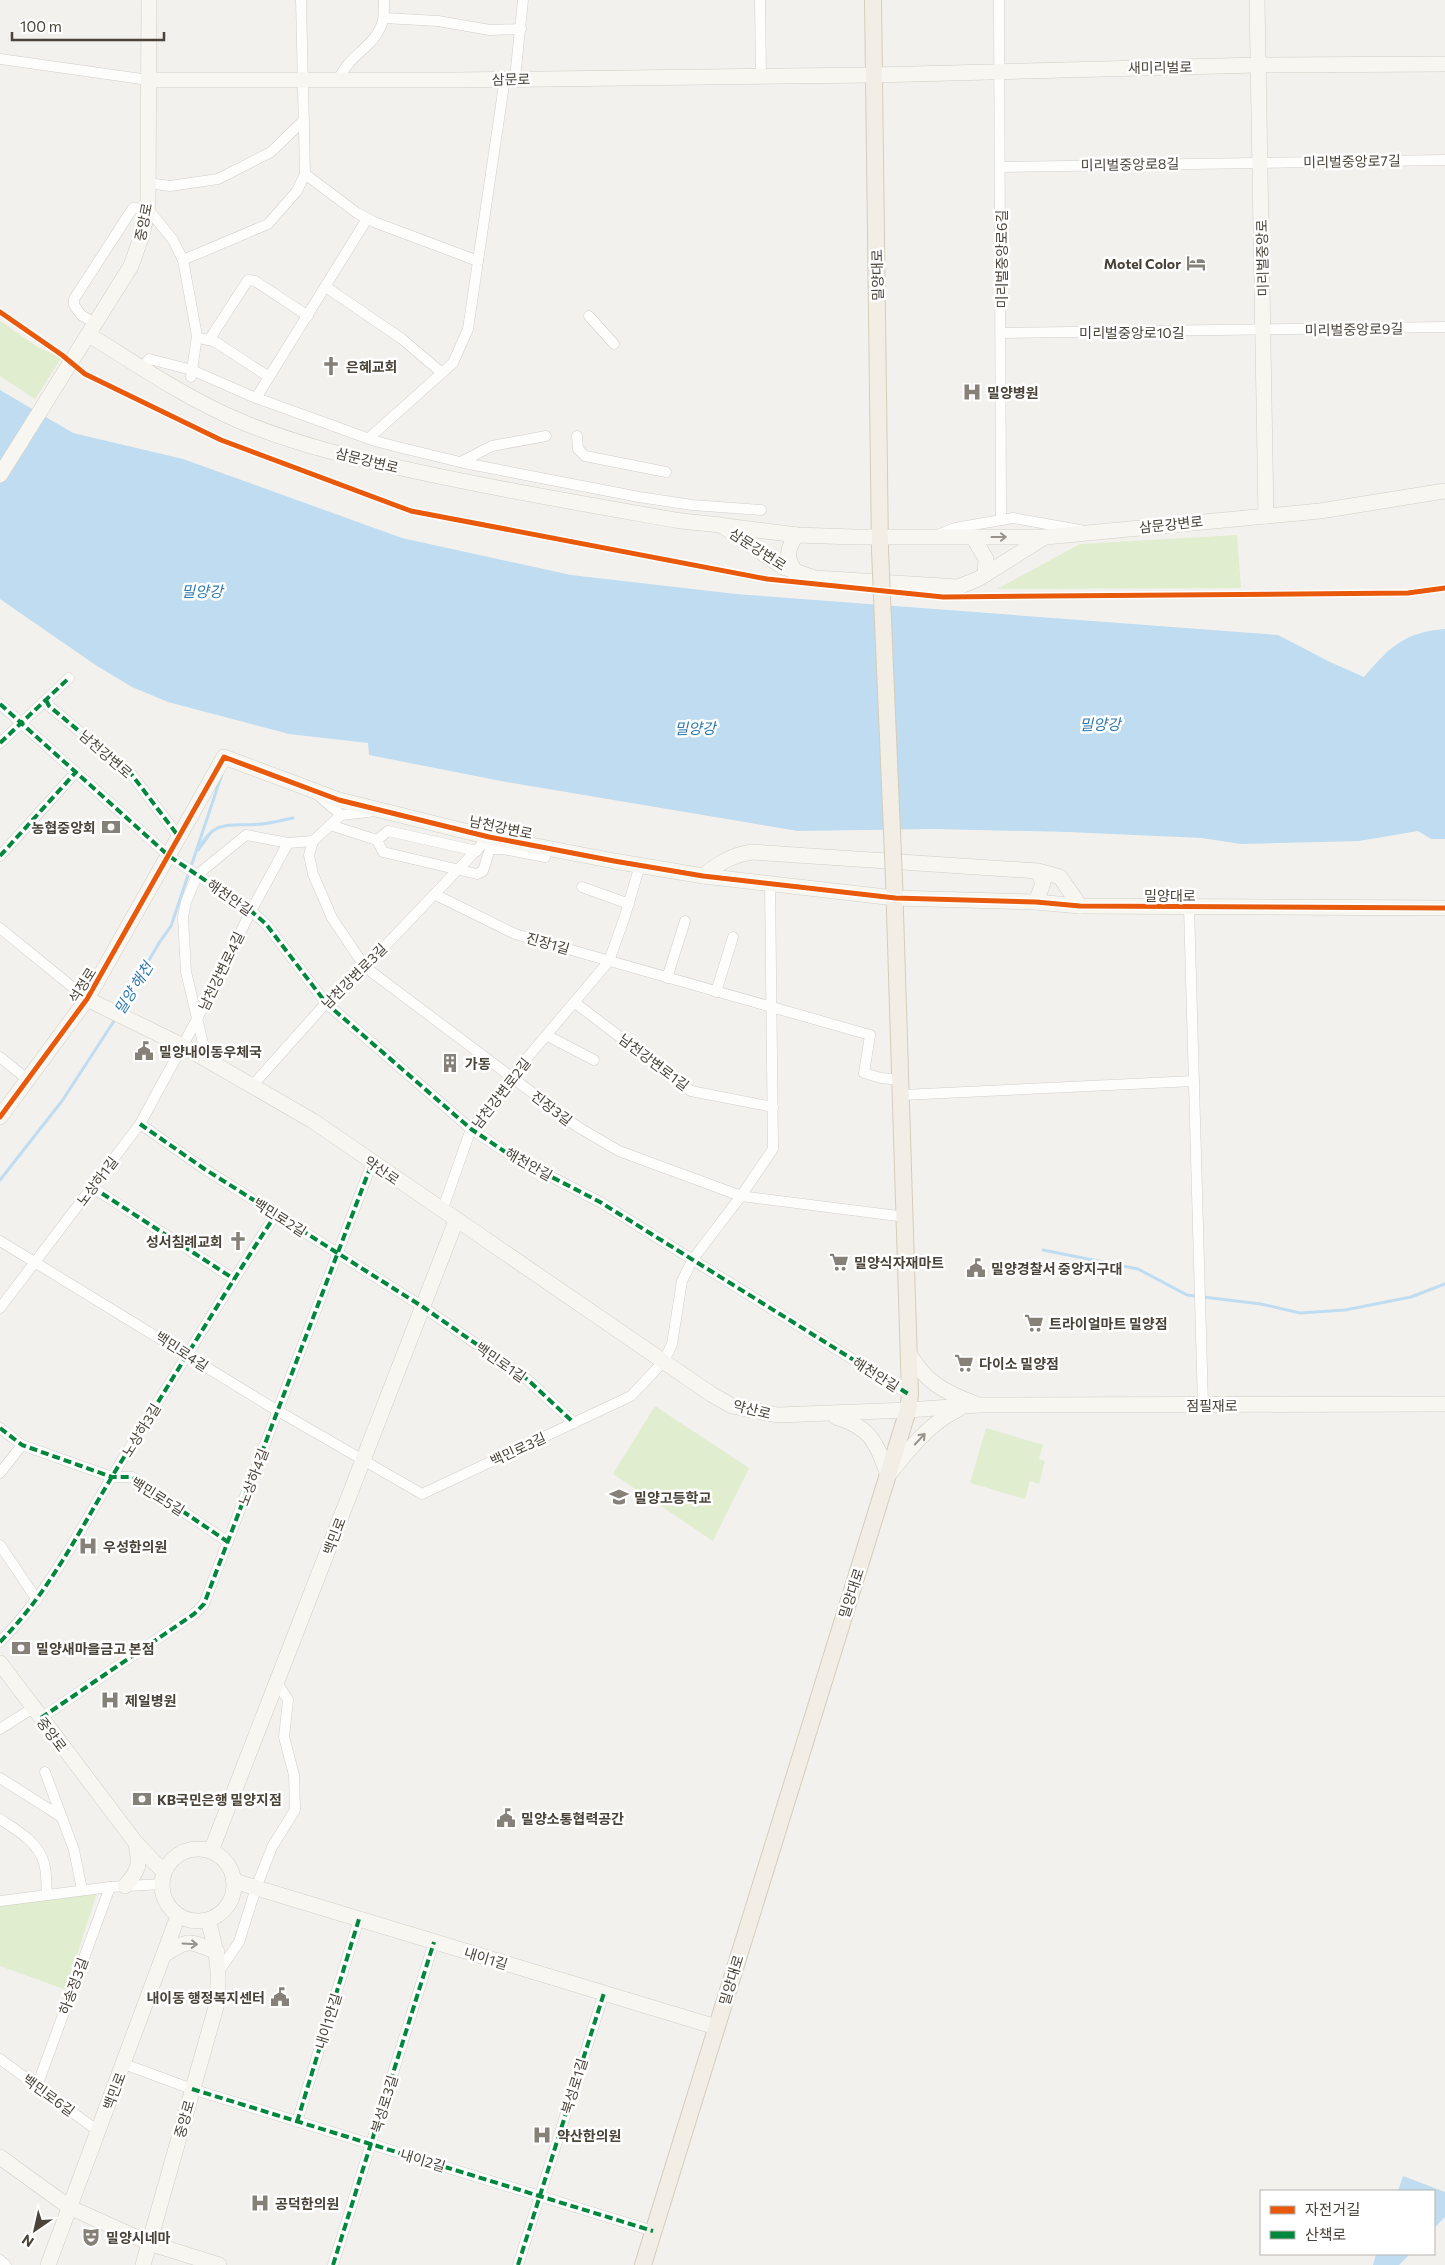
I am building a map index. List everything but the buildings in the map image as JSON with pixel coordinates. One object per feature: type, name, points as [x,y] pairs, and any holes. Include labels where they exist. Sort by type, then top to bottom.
[{"type":"main road","name":"밀양대로","points":[[643,2265],[888,1476],[909,1402],[906,1217],[880,543],[873,0]]},
{"type":"street","name":"중앙로","points":[[0,475],[93,330],[131,266],[142,235],[148,209],[148,0]]},
{"type":"street","points":[[183,260],[268,224],[298,191],[305,174],[301,0]]},
{"type":"street","points":[[339,79],[342,71],[368,46],[380,29],[384,18],[384,0]]},
{"type":"street","points":[[369,438],[453,363],[468,329],[510,78],[521,29],[523,0]]},
{"type":"street","points":[[760,0],[761,76]]},
{"type":"street","name":"미리벌중앙로6길","points":[[999,0],[1001,518]]},
{"type":"street","name":"미리벌중앙로","points":[[1257,0],[1266,516]]},
{"type":"street","points":[[384,18],[438,21],[490,30],[521,29]]},
{"type":"street","points":[[0,59],[148,80]]},
{"type":"street","name":"새미리벌로","points":[[874,75],[1258,65],[1445,64]]},
{"type":"street","name":"삼문로","points":[[148,80],[874,75]]},
{"type":"street","points":[[148,183],[170,186],[218,179],[271,152],[304,120]]},
{"type":"street","name":"미리벌중앙로7길","points":[[1260,162],[1445,160]]},
{"type":"street","name":"미리벌중앙로8길","points":[[1000,167],[1260,162]]},
{"type":"street","points":[[305,174],[367,219],[478,261]]},
{"type":"street","points":[[93,330],[74,306],[74,299],[120,224],[133,208],[148,209],[173,240],[183,260],[190,287],[197,339],[191,373]]},
{"type":"street","points":[[256,398],[367,219]]},
{"type":"street","points":[[209,340],[248,280],[255,282],[308,316]]},
{"type":"street","points":[[326,287],[402,339],[442,373]]},
{"type":"street","points":[[589,316],[614,344]]},
{"type":"street","name":"미리벌중앙로9길","points":[[1263,330],[1445,327]]},
{"type":"street","name":"삼문강변로","points":[[93,330],[143,368],[240,421],[303,443],[369,461],[533,495],[681,521],[721,525],[768,558],[796,573],[815,578],[944,588],[958,587],[986,575],[1045,537],[1320,511],[1445,491]]},
{"type":"street","name":"미리벌중앙로10길","points":[[1001,333],[1263,330]]},
{"type":"street","points":[[197,339],[209,340],[237,354],[269,377]]},
{"type":"street","points":[[143,368],[149,359],[369,438],[461,462],[639,497],[692,505],[761,510]]},
{"type":"street","points":[[461,462],[492,446],[546,436]]},
{"type":"street","points":[[577,436],[578,449],[585,456],[666,472]]},
{"type":"street","points":[[932,536],[955,528],[1001,518],[1047,523],[1090,532]]},
{"type":"street","points":[[721,525],[880,543],[932,536],[1045,537]]},
{"type":"street","points":[[796,573],[789,562],[788,550],[797,535]]},
{"type":"street","points":[[973,537],[986,558],[986,575]]},
{"type":"street","points":[[0,744],[69,678]]},
{"type":"street","name":"남천강변로","points":[[46,700],[49,706],[132,775],[179,837]]},
{"type":"street","points":[[0,704],[169,856]]},
{"type":"street","name":"남천강변로","points":[[169,856],[224,757],[339,800],[489,837],[703,876],[770,882],[895,898]]},
{"type":"street","points":[[0,856],[76,772]]},
{"type":"street","points":[[312,790],[341,815]]},
{"type":"street","points":[[207,1060],[196,1021],[186,972],[184,918],[186,902],[197,875],[246,835],[288,843],[313,841],[341,815],[362,814],[380,810]]},
{"type":"street","points":[[330,825],[377,840],[383,852],[477,874],[483,872],[490,849],[503,849],[545,857]]},
{"type":"street","points":[[377,840],[388,831],[477,851]]},
{"type":"street","name":"남천강변로3길","points":[[252,1086],[326,1003],[366,967],[460,870],[489,837]]},
{"type":"street","name":"진장3길","points":[[313,841],[309,855],[313,874],[332,918],[366,967],[578,1127],[618,1151],[742,1196],[906,1217]]},
{"type":"street","name":"남천강변로4길","points":[[183,1046],[251,911],[288,843]]},
{"type":"street","points":[[748,880],[745,867],[752,852]]},
{"type":"street","points":[[703,876],[720,862],[737,855],[752,852],[1038,871],[1060,877],[1080,906]]},
{"type":"street","name":"해천안길","points":[[169,856],[251,911],[266,924],[326,1003],[471,1129],[513,1157],[600,1202],[693,1259],[909,1402]]},
{"type":"street","name":"석정로","points":[[0,1117],[87,1000],[169,856]]},
{"type":"street","name":"남천강변로2길","points":[[442,1211],[471,1129],[511,1077],[608,961],[629,904],[640,865]]},
{"type":"street","points":[[1036,902],[1043,883],[1038,871]]},
{"type":"street","points":[[664,1361],[672,1344],[682,1281],[693,1259],[742,1196],[773,1149],[770,882]]},
{"type":"street","points":[[582,887],[629,904]]},
{"type":"street","name":"진장1길","points":[[436,895],[515,934],[870,1036],[864,1073],[901,1087]]},
{"type":"street","name":"밀양대로","points":[[895,898],[1036,902],[1080,906],[1445,908]]},
{"type":"street","points":[[1189,906],[1203,1404]]},
{"type":"street","points":[[667,978],[685,921]]},
{"type":"street","points":[[0,928],[87,1000]]},
{"type":"street","points":[[716,992],[733,937]]},
{"type":"street","name":"약산로","points":[[87,1000],[183,1046],[313,1121],[456,1221],[711,1394],[732,1406],[778,1415],[823,1414],[909,1402]]},
{"type":"street","name":"남천강변로1길","points":[[574,1002],[691,1091],[773,1107]]},
{"type":"street","points":[[546,1035],[594,1060]]},
{"type":"street","name":"노상하1길","points":[[0,1308],[140,1124],[183,1046]]},
{"type":"street","points":[[0,1057],[28,1080]]},
{"type":"street","points":[[901,1087],[1194,1081]]},
{"type":"street","name":"백민로2길","points":[[140,1124],[276,1214],[423,1307]]},
{"type":"street","name":"노상하4길","points":[[0,1728],[37,1713],[194,1614],[204,1604],[372,1163]]},
{"type":"street","points":[[92,1187],[234,1279]]},
{"type":"street","name":"노상하3길","points":[[0,1642],[26,1616],[62,1563],[112,1477],[276,1214]]},
{"type":"street","name":"백민로","points":[[210,1851],[456,1221]]},
{"type":"street","name":"백민로4길","points":[[0,1241],[278,1412],[363,1461]]},
{"type":"street","name":"백민로1길","points":[[423,1307],[528,1380],[574,1423]]},
{"type":"street","name":"점필재로","points":[[909,1354],[920,1372],[931,1382],[972,1405]]},
{"type":"street","name":"백민로3길","points":[[363,1461],[422,1494],[631,1396],[664,1361]]},
{"type":"street","name":"점필재로","points":[[909,1402],[972,1405],[1445,1404]]},
{"type":"street","name":"점필재로","points":[[888,1476],[931,1427],[944,1416],[972,1405]]},
{"type":"street","name":"약산로","points":[[823,1414],[853,1422],[867,1431],[876,1445],[888,1476]]},
{"type":"street","name":"백민로5길","points":[[0,1428],[22,1444],[112,1477],[132,1477],[228,1542]]},
{"type":"street","points":[[0,1473],[22,1444]]},
{"type":"street","points":[[0,1545],[37,1600]]},
{"type":"street","name":"중앙로","points":[[0,1663],[163,1878]]},
{"type":"street","points":[[256,1888],[272,1847],[295,1810],[294,1775],[284,1737],[288,1700],[277,1683]]},
{"type":"street","points":[[45,1772],[74,1850],[82,1890]]},
{"type":"street","points":[[0,1778],[60,1816]]},
{"type":"street","points":[[0,1819],[18,1830],[37,1848],[44,1863],[46,1895]]},
{"type":"street","points":[[125,1886],[135,1875],[140,1863],[136,1843]]},
{"type":"street","points":[[192,1849],[210,1851],[225,1861],[234,1881],[234,1893],[230,1904],[223,1912],[208,1920],[190,1921],[178,1916],[169,1907],[163,1896],[163,1878],[170,1861],[180,1854],[192,1849]]},
{"type":"street","points":[[0,1901],[125,1886],[163,1878]]},
{"type":"street","name":"내이1길","points":[[234,1881],[716,2027]]},
{"type":"street","name":"하송정3길","points":[[36,2086],[110,1887]]},
{"type":"street","name":"중앙로","points":[[220,1971],[239,1942],[256,1888]]},
{"type":"street","name":"백민로","points":[[48,2265],[178,1916]]},
{"type":"street","name":"내이1안길","points":[[297,2122],[360,1919]]},
{"type":"street","name":"중앙로","points":[[144,2265],[216,2007],[220,1971],[208,1920]]},
{"type":"street","points":[[164,1955],[183,1942],[195,1943],[217,1952]]},
{"type":"street","name":"북성로3길","points":[[333,2265],[434,1942]]},
{"type":"street","name":"북성로1길","points":[[518,2265],[604,1993]]},
{"type":"street","name":"백민로6길","points":[[0,2059],[98,2131]]},
{"type":"street","name":"내이2길","points":[[124,2064],[192,2089],[653,2232]]},
{"type":"street","points":[[0,2158],[69,2207],[149,2243],[219,2265]]},
{"type":"street","points":[[0,2260],[6,2265]]},
{"type":"green space","points":[[0,321],[39,348],[62,357],[35,399],[0,376]]},
{"type":"green space","points":[[1237,535],[1241,588],[997,589],[1080,544]]},
{"type":"green space","points":[[655,1406],[749,1468],[713,1541],[613,1474]]},
{"type":"green space","points":[[986,1428],[1043,1445],[1039,1459],[1045,1461],[1039,1484],[1030,1481],[1025,1499],[970,1483]]},
{"type":"green space","points":[[97,1892],[66,1990],[0,1966],[0,1906]]},
{"type":"water","name":"밀양강","points":[[0,390],[73,433],[183,459],[402,538],[571,575],[736,594],[1278,635],[1364,677],[1381,658],[1399,643],[1419,634],[1445,629],[1445,839],[1431,839],[1418,831],[1359,841],[1241,844],[1202,838],[1068,832],[933,829],[798,831],[506,782],[369,755],[368,743],[289,734],[168,702],[132,687],[97,666],[0,599]]},
{"type":"water","points":[[1403,2176],[1445,2192],[1445,2217],[1435,2227],[1435,2190],[1398,2190]]},
{"type":"water","points":[[1376,2255],[1409,2255],[1399,2265],[1373,2265]]},
{"type":"waterway","name":"밀양 해천","points":[[120,1010],[171,926],[222,774]]},
{"type":"waterway","name":"밀양 해천","points":[[212,831],[198,850],[204,840],[211,832],[217,828],[232,825],[266,824],[293,818]]},
{"type":"waterway","name":"밀양 해천","points":[[0,1180],[62,1101],[116,1018]]},
{"type":"waterway","points":[[1043,1250],[1138,1269],[1187,1295],[1261,1304],[1300,1313],[1345,1310],[1411,1297],[1445,1284]]},
{"type":"marked path","points":[[0,743],[69,678]]},
{"type":"marked path","points":[[46,700],[49,706],[132,775],[179,837]]},
{"type":"marked path","points":[[0,704],[169,856],[251,911],[266,924],[326,1003],[471,1129],[513,1157],[600,1202],[910,1395]]},
{"type":"marked path","points":[[0,856],[76,772]]},
{"type":"marked path","points":[[140,1124],[203,1168],[423,1307],[528,1380],[574,1423]]},
{"type":"marked path","points":[[41,1718],[194,1614],[204,1604],[372,1163]]},
{"type":"marked path","points":[[92,1187],[234,1279]]},
{"type":"marked path","points":[[0,1642],[18,1622],[49,1581],[276,1214]]},
{"type":"marked path","points":[[0,1428],[22,1445],[112,1477],[132,1477],[228,1542]]},
{"type":"marked path","points":[[297,2122],[359,1919]]},
{"type":"marked path","points":[[333,2265],[434,1942]]},
{"type":"marked path","points":[[518,2265],[604,1993]]},
{"type":"marked path","points":[[192,2089],[653,2231]]},
{"type":"cycle path","points":[[0,312],[62,355],[85,374],[221,440],[411,511],[767,579],[943,597],[1408,593],[1445,588]]},
{"type":"cycle path","points":[[0,1117],[87,999],[224,757],[339,800],[489,837],[703,876],[895,898],[1036,902],[1080,906],[1445,908]]},
{"type":"place","name":"Motel Color","points":[[1196,263]]},
{"type":"place","name":"은혜교회","points":[[331,366]]},
{"type":"place","name":"밀양병원","points":[[972,392]]},
{"type":"place","name":"농협중앙회","points":[[111,827]]},
{"type":"place","name":"밀양내이동우체국","points":[[144,1051]]},
{"type":"place","name":"가동","points":[[450,1063]]},
{"type":"place","name":"성서침례교회","points":[[238,1241]]},
{"type":"place","name":"밀양식자재마트","points":[[839,1262]]},
{"type":"place","name":"밀양경찰서 중앙지구대","points":[[976,1268]]},
{"type":"place","name":"트라이얼마트 밀양점","points":[[1034,1323]]},
{"type":"place","name":"다이소 밀양점","points":[[964,1363]]},
{"type":"place","name":"밀양고등학교","points":[[619,1497]]},
{"type":"place","name":"우성한의원","points":[[88,1546]]},
{"type":"place","name":"밀양새마을금고 본점","points":[[21,1648]]},
{"type":"place","name":"제일병원","points":[[110,1700]]},
{"type":"place","name":"KB국민은행 밀양지점","points":[[142,1799]]},
{"type":"place","name":"밀양소통협력공간","points":[[506,1818]]},
{"type":"place","name":"내이동 행정복지센터","points":[[280,1997]]},
{"type":"place","name":"약산한의원","points":[[542,2135]]},
{"type":"place","name":"공덕한의원","points":[[260,2203]]},
{"type":"place","name":"밀양시네마","points":[[91,2237]]}]
